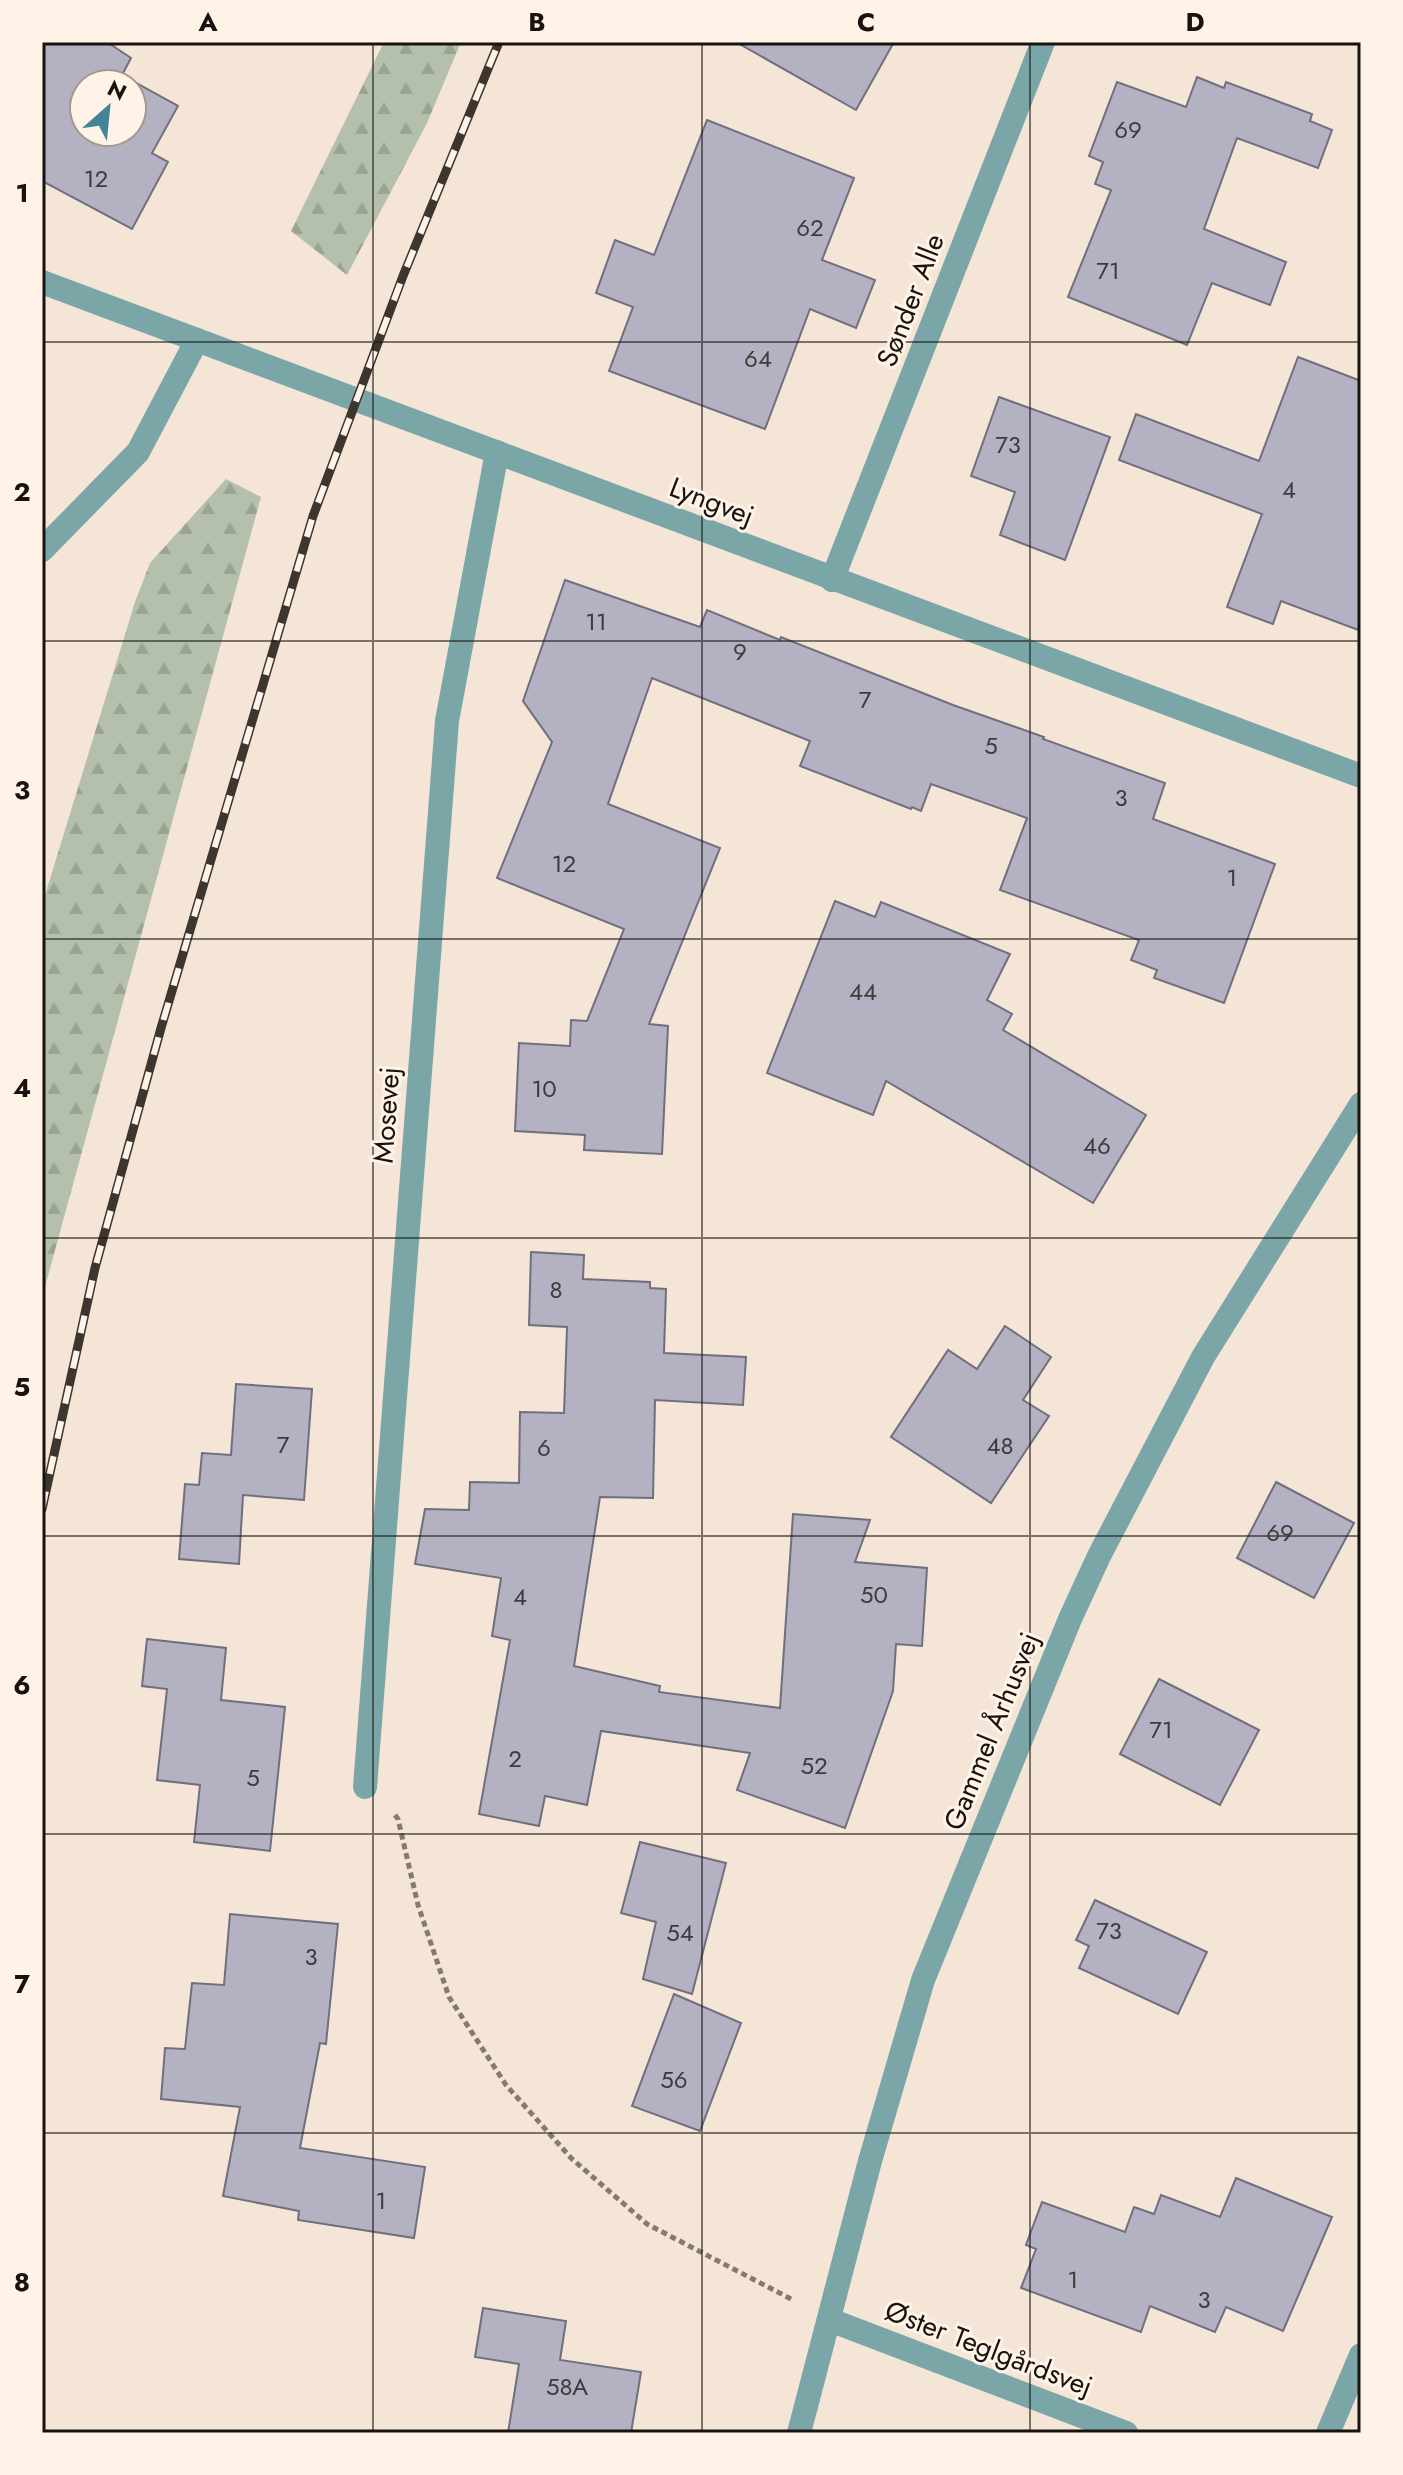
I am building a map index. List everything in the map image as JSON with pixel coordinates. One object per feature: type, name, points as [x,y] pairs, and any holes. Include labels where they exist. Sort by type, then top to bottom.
[{"type":"street","name":"Sønder Alle","points":[[832,580],[1043,42]]},
{"type":"street","name":"Lyngvej","points":[[42,282],[1361,776]]},
{"type":"street","points":[[42,550],[138,452],[197,340]]},
{"type":"street","name":"Mosevej","points":[[365,1787],[447,721],[497,452]]},
{"type":"street","name":"Gammel Århusvej","points":[[799,2433],[870,2161],[923,1980],[1070,1619],[1099,1556],[1203,1357],[1361,1104]]},
{"type":"street","name":"Øster Teglgårdsvej","points":[[830,2320],[1126,2433]]},
{"type":"street","points":[[1328,2433],[1361,2355]]},
{"type":"path","points":[[365,1787],[398,1819],[418,1905],[449,1997],[506,2085],[572,2159],[647,2224],[830,2320]]},
{"type":"green space","points":[[384,42],[461,42],[427,123],[347,275],[291,231]]},
{"type":"green space","points":[[226,479],[261,497],[42,1298],[42,905],[135,602],[150,563]]},
{"type":"building","points":[[42,42],[107,42],[131,58],[126,68],[68,68],[68,148],[148,148],[148,89],[178,106],[152,153],[168,162],[132,229],[42,181]]},
{"type":"building","points":[[736,42],[894,42],[856,110]]},
{"type":"building","points":[[1197,77],[1224,88],[1226,82],[1312,114],[1310,121],[1332,130],[1318,168],[1237,138],[1204,229],[1286,262],[1270,305],[1212,283],[1187,345],[1068,297],[1111,190],[1095,184],[1103,162],[1089,156],[1117,82],[1186,107]]},
{"type":"building","points":[[707,120],[854,178],[822,260],[875,280],[856,328],[810,309],[765,429],[609,371],[633,307],[596,293],[615,240],[654,255]]},
{"type":"building","points":[[1298,357],[1361,381],[1361,631],[1281,601],[1273,624],[1227,607],[1262,514],[1119,460],[1136,414],[1259,461]]},
{"type":"building","points":[[999,397],[1110,437],[1065,560],[1000,535],[1015,492],[971,476]]},
{"type":"building","points":[[565,580],[700,627],[707,610],[1165,783],[1153,819],[1275,864],[1224,1003],[1154,978],[1157,970],[1131,960],[1139,940],[1000,890],[1027,818],[931,784],[921,811],[911,809],[800,766],[810,741],[652,678],[608,804],[720,848],[649,1024],[668,1026],[662,1154],[584,1150],[585,1135],[515,1131],[519,1043],[570,1046],[571,1020],[587,1021],[624,929],[497,878],[552,742],[523,701]]},
{"type":"building","points":[[835,901],[875,917],[881,902],[1010,954],[987,1000],[1012,1014],[1003,1030],[1146,1115],[1093,1203],[886,1081],[873,1115],[767,1073]]},
{"type":"building","points":[[531,1252],[584,1255],[583,1279],[650,1282],[650,1288],[666,1289],[664,1353],[746,1357],[743,1405],[655,1400],[653,1498],[600,1497],[574,1666],[660,1686],[659,1692],[780,1708],[793,1514],[870,1520],[855,1562],[927,1568],[922,1646],[896,1644],[893,1691],[845,1828],[737,1790],[750,1753],[601,1731],[587,1805],[545,1796],[539,1826],[479,1814],[510,1640],[492,1636],[501,1578],[415,1564],[425,1509],[469,1510],[470,1482],[519,1483],[520,1412],[564,1413],[567,1327],[529,1325]]},
{"type":"building","points":[[1005,1326],[1051,1357],[1023,1400],[1049,1416],[991,1503],[891,1437],[948,1350],[977,1369]]},
{"type":"building","points":[[236,1384],[312,1389],[304,1500],[243,1495],[239,1564],[179,1559],[185,1484],[199,1485],[202,1453],[231,1455]]},
{"type":"building","points":[[1276,1482],[1354,1523],[1314,1598],[1237,1558]]},
{"type":"building","points":[[147,1639],[226,1648],[221,1700],[285,1707],[270,1851],[194,1842],[200,1785],[157,1780],[167,1689],[142,1686]]},
{"type":"building","points":[[1159,1679],[1259,1730],[1220,1805],[1120,1754]]},
{"type":"building","points":[[640,1842],[726,1863],[692,1994],[643,1979],[656,1922],[621,1913]]},
{"type":"building","points":[[1095,1900],[1207,1952],[1178,2014],[1079,1968],[1089,1946],[1076,1940]]},
{"type":"building","points":[[230,1914],[338,1924],[326,2044],[320,2043],[300,2148],[425,2167],[414,2238],[298,2220],[299,2211],[223,2196],[240,2107],[161,2099],[165,2048],[185,2049],[192,1983],[224,1985]]},
{"type":"building","points":[[674,1994],[741,2023],[700,2131],[632,2106]]},
{"type":"building","points":[[1236,2178],[1332,2217],[1283,2331],[1226,2307],[1215,2332],[1150,2306],[1141,2332],[1021,2288],[1036,2249],[1026,2245],[1042,2202],[1125,2232],[1134,2207],[1154,2214],[1161,2195],[1220,2217]]},
{"type":"building","points":[[483,2308],[566,2321],[560,2360],[641,2372],[631,2433],[508,2433],[519,2364],[475,2357]]},
{"type":"railway","points":[[42,1509],[95,1268],[161,1028],[313,516],[403,276],[499,42]]}]
